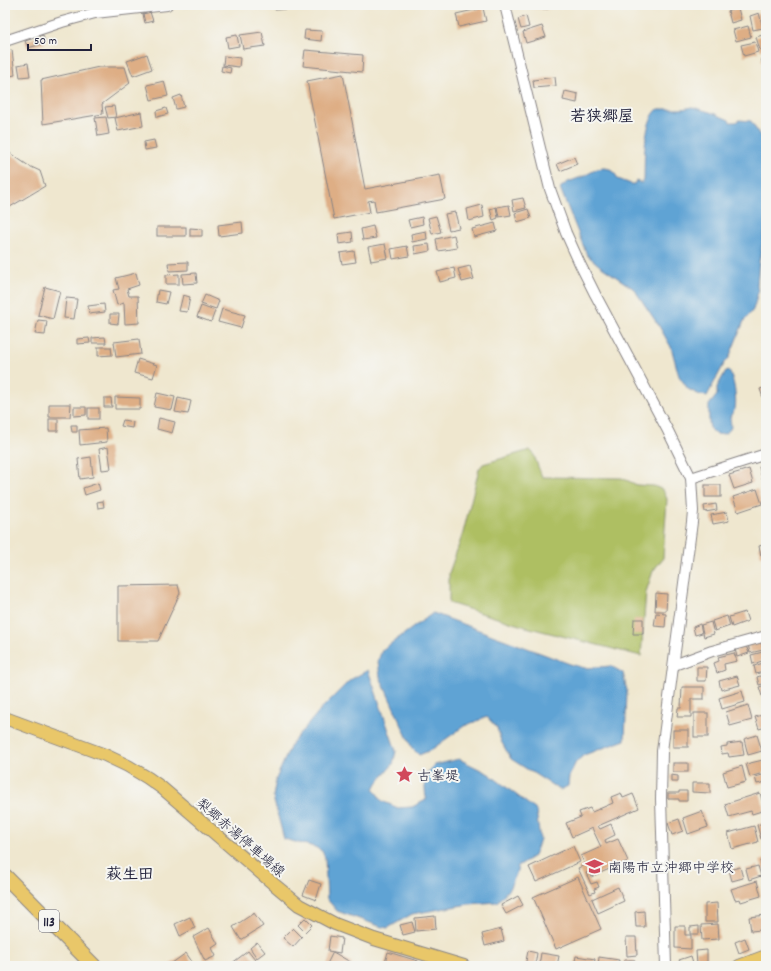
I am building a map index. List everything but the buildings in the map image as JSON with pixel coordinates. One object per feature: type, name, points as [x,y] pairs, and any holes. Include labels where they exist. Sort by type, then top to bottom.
[{"type":"highway","name":"113","points":[[5,876],[89,961]]},
{"type":"highway","points":[[89,961],[98,966]]},
{"type":"main road","name":"梨郷赤湯停車場線","points":[[5,718],[105,755],[148,778],[162,788],[299,905],[335,924],[363,935],[464,966]]},
{"type":"main road","points":[[739,966],[766,956]]},
{"type":"street","points":[[5,41],[62,22],[95,13],[167,5]]},
{"type":"street","points":[[505,5],[549,185],[566,233],[595,294],[668,431],[691,478],[693,511],[692,522],[662,751],[661,806],[666,966]]},
{"type":"street","points":[[691,478],[766,454]]},
{"type":"street","points":[[674,665],[712,651],[766,636]]},
{"type":"green space","points":[[530,450],[533,453],[542,477],[622,478],[637,485],[654,486],[663,490],[667,499],[663,558],[653,571],[646,592],[641,656],[526,627],[449,603],[449,573],[463,533],[479,469],[483,464]]},
{"type":"water","points":[[692,107],[713,113],[729,120],[730,122],[736,122],[739,120],[751,121],[762,139],[766,153],[766,218],[759,262],[757,285],[758,292],[753,310],[744,321],[729,358],[724,364],[707,396],[700,395],[688,389],[679,376],[671,347],[634,289],[600,266],[587,255],[560,188],[568,182],[597,169],[604,168],[610,169],[614,172],[618,179],[631,184],[634,184],[636,181],[641,183],[644,181],[645,143],[649,123],[653,115],[658,109],[683,109]]},
{"type":"water","points":[[728,370],[732,377],[734,388],[736,400],[735,409],[730,417],[731,428],[726,433],[717,434],[710,428],[709,405],[717,395],[717,387]]},
{"type":"water","points":[[433,613],[570,664],[585,668],[611,666],[623,673],[627,691],[625,740],[584,755],[576,762],[569,776],[568,786],[560,790],[511,759],[501,741],[497,728],[487,717],[464,726],[431,750],[419,755],[412,748],[380,677],[378,661],[382,650]]},
{"type":"water","points":[[368,670],[396,751],[393,764],[377,783],[374,789],[382,801],[398,808],[412,807],[426,800],[424,777],[435,765],[459,759],[489,774],[536,810],[540,840],[534,856],[518,866],[509,889],[497,902],[469,904],[412,914],[388,928],[382,927],[337,911],[327,899],[325,858],[322,851],[315,847],[284,839],[273,797],[276,779],[292,743],[321,709],[350,680]]},
{"type":"place","name":"古峯堤","points":[[404,775]]},
{"type":"place","name":"南陽市立沖郷中学校","points":[[595,867]]},
{"type":"district","name":"若狭郷屋","points":[[602,115]]},
{"type":"district","name":"萩生田","points":[[130,873]]}]
